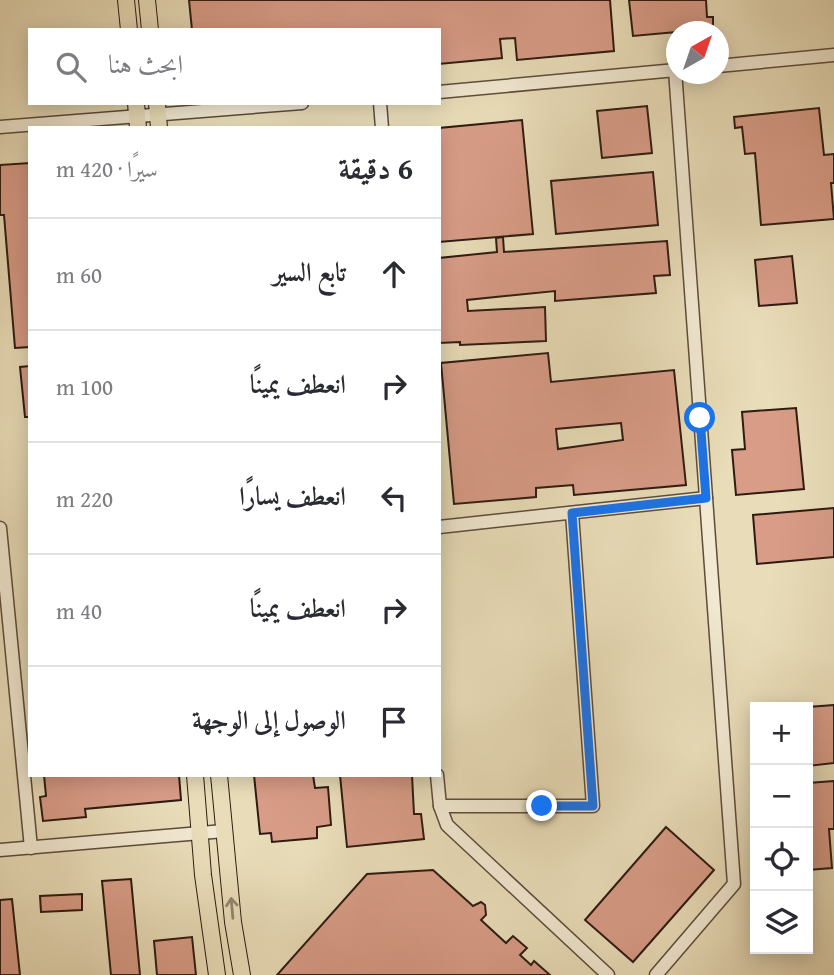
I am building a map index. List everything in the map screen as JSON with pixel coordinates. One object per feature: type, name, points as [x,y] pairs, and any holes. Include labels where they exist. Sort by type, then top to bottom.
[{"type":"main road","points":[[126,0],[129,28]]},
{"type":"main road","points":[[147,0],[150,28]]},
{"type":"main road","points":[[195,777],[199,834],[216,975]]},
{"type":"main road","points":[[219,777],[233,922],[242,975]]},
{"type":"street","points":[[729,65],[834,55]]},
{"type":"street","points":[[441,92],[666,71]]},
{"type":"street","points":[[656,975],[734,884],[677,84]]},
{"type":"street","points":[[0,127],[278,105]]},
{"type":"street","points":[[380,105],[382,126]]},
{"type":"street","points":[[441,527],[706,498]]},
{"type":"street","points":[[440,806],[593,806],[572,513]]},
{"type":"street","points":[[0,528],[31,848]]},
{"type":"street","points":[[437,777],[440,806],[447,825],[608,975]]},
{"type":"street","points":[[0,850],[224,831]]},
{"type":"building","points":[[189,0],[610,0],[614,51],[517,60],[515,38],[500,39],[502,58],[441,64],[441,28],[192,28]]},
{"type":"building","points":[[629,0],[706,0],[707,17],[713,17],[713,21],[666,21],[666,33],[633,36]]},
{"type":"building","points":[[647,106],[652,153],[602,158],[597,111]]},
{"type":"building","points":[[819,108],[824,155],[834,154],[834,183],[831,183],[834,219],[761,225],[755,153],[745,154],[742,127],[735,128],[734,117]]},
{"type":"building","points":[[522,120],[533,234],[441,242],[441,128]]},
{"type":"building","points":[[28,163],[28,347],[15,348],[4,215],[0,215],[0,165]]},
{"type":"building","points":[[653,172],[658,225],[556,234],[551,181]]},
{"type":"building","points":[[503,237],[504,252],[667,241],[670,275],[654,276],[656,293],[555,301],[555,291],[467,300],[468,311],[545,307],[546,341],[460,345],[460,342],[441,343],[441,258],[497,252],[496,238]]},
{"type":"building","points":[[792,256],[797,303],[759,306],[755,260]]},
{"type":"building","points":[[548,353],[551,382],[674,370],[686,485],[574,495],[573,485],[536,488],[536,497],[454,504],[441,363]],"holes":[[[621,423],[623,440],[558,449],[556,429]]]},
{"type":"building","points":[[28,366],[28,417],[25,417],[20,367]]},
{"type":"building","points":[[796,408],[804,489],[736,495],[732,450],[745,449],[742,412]]},
{"type":"building","points":[[834,508],[834,557],[757,564],[753,515]]},
{"type":"building","points":[[834,705],[834,763],[813,765],[813,707]]},
{"type":"building","points":[[44,777],[179,777],[181,800],[85,809],[86,817],[43,821],[40,797],[46,796]]},
{"type":"building","points":[[254,777],[313,777],[315,788],[328,787],[331,825],[317,827],[317,838],[272,842],[271,833],[260,834]]},
{"type":"building","points":[[340,777],[412,777],[414,814],[421,814],[424,839],[347,847]]},
{"type":"building","points":[[834,781],[834,829],[829,829],[832,868],[813,870],[813,783]]},
{"type":"building","points":[[666,827],[714,870],[633,962],[585,920]]},
{"type":"building","points":[[433,870],[473,906],[481,902],[485,905],[486,915],[481,920],[506,943],[513,936],[527,948],[520,955],[531,965],[534,961],[550,975],[277,975],[367,874]]},
{"type":"building","points":[[131,879],[140,975],[111,975],[102,881]]},
{"type":"building","points":[[82,894],[82,910],[41,912],[40,896]]},
{"type":"building","points":[[12,899],[20,975],[0,975],[0,900]]},
{"type":"building","points":[[192,937],[196,975],[157,975],[154,941]]},
{"type":"route","points":[[542,806],[593,806],[572,513],[706,498],[700,418]]}]
